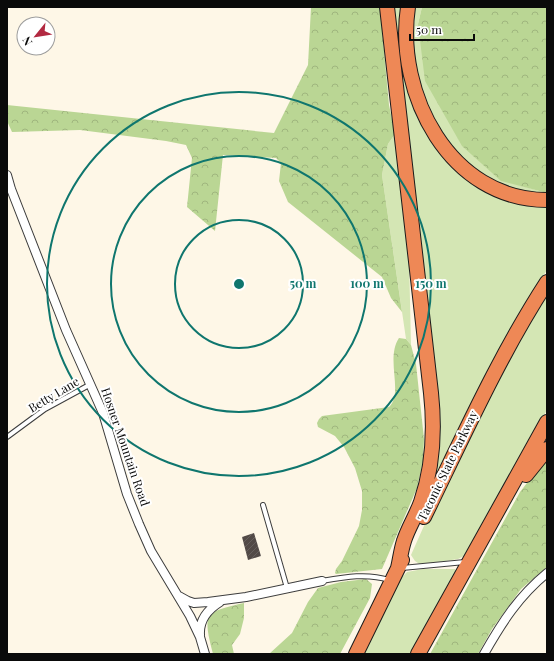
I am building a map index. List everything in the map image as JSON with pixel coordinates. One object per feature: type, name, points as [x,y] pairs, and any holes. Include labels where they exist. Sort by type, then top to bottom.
[{"type":"highway","points":[[388,7],[433,405],[434,427],[427,483],[421,503],[404,542],[395,575]]},
{"type":"highway","points":[[408,7],[405,40],[410,78],[424,114],[441,142],[462,166],[487,185],[527,200],[547,200]]},
{"type":"highway","name":"Taconic State Parkway","points":[[356,654],[501,360],[532,305],[547,282]]},
{"type":"highway","points":[[418,654],[547,422]]},
{"type":"highway","points":[[469,562],[496,526],[528,472],[547,449]]},
{"type":"street","name":"Hosner Mountain Road","points":[[7,175],[9,189],[64,323],[104,413],[127,494],[139,524],[151,551],[190,616],[206,654]]},
{"type":"street","points":[[484,654],[515,604],[532,585],[547,573]]},
{"type":"street","points":[[176,593],[194,603],[224,600],[322,581]]},
{"type":"street","points":[[200,637],[200,626],[204,615],[224,600]]},
{"type":"lane","name":"Betty Lane","points":[[7,437],[45,409],[91,384]]},
{"type":"lane","points":[[263,505],[287,588]]},
{"type":"lane","points":[[322,581],[366,575],[380,577],[469,562]]},
{"type":"green space","points":[[311,7],[380,7],[389,105],[395,134],[388,144],[382,175],[402,312],[391,298],[382,277],[288,202],[279,181],[281,163],[276,158],[223,155],[215,231],[187,207],[192,158],[186,145],[80,130],[12,132],[7,121],[7,105],[274,133],[308,65]]},
{"type":"green space","points":[[390,7],[403,7],[412,96],[479,186],[547,205],[547,270],[517,316],[482,383],[424,504],[436,442]]},
{"type":"green space","points":[[411,7],[422,7],[418,24],[501,180],[547,193],[547,196],[522,194],[473,171],[443,138],[417,84],[409,22]]},
{"type":"green space","points":[[422,7],[547,7],[547,193],[501,181],[462,146],[425,81],[418,24]]},
{"type":"green space","points":[[395,134],[409,257],[411,345],[406,339],[382,175],[388,144]]},
{"type":"green space","points":[[547,291],[547,410],[464,556],[458,559],[421,565],[415,561],[411,555],[423,528],[508,357]]},
{"type":"green space","points":[[399,338],[406,339],[411,345],[416,364],[424,439],[423,461],[417,488],[382,569],[336,574],[336,569],[342,561],[359,526],[362,510],[362,491],[355,468],[344,447],[335,436],[318,427],[317,423],[322,416],[389,407],[393,401],[395,393],[394,356],[395,346]]},
{"type":"green space","points":[[547,457],[547,567],[521,589],[492,629],[478,654],[430,654],[520,492]]},
{"type":"green space","points":[[423,569],[455,569],[456,574],[412,654],[362,654],[400,579],[407,572]]},
{"type":"green space","points":[[366,579],[372,584],[370,598],[340,654],[269,654],[292,633],[308,602],[318,588],[341,582]]},
{"type":"green space","points":[[244,603],[244,618],[240,634],[232,645],[234,654],[213,654],[208,630],[209,617],[220,609]]},
{"type":"building","points":[[254,533],[261,556],[248,560],[242,537]]}]
